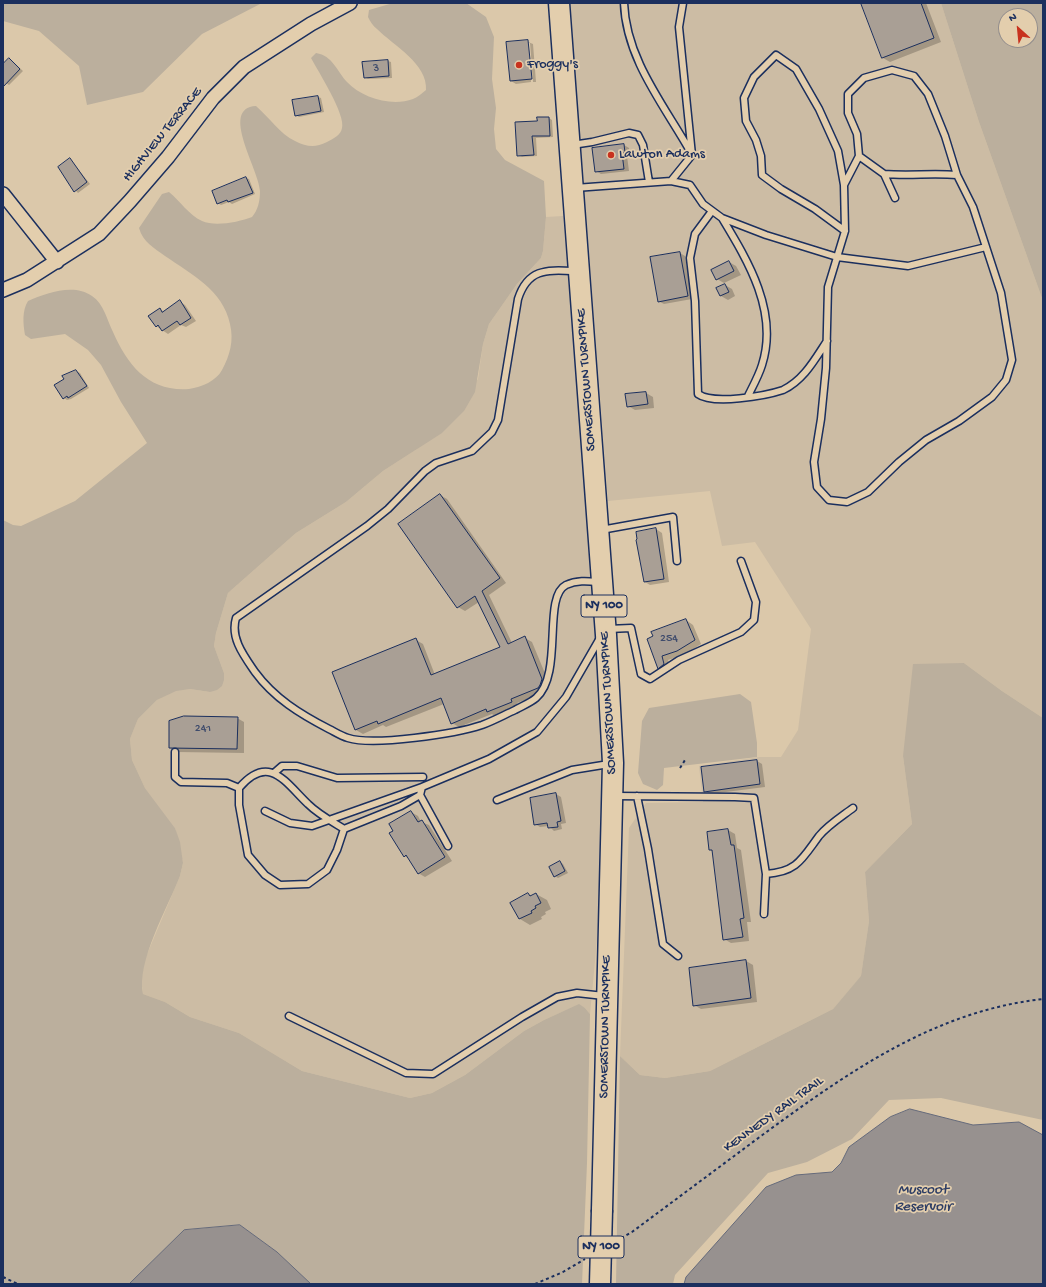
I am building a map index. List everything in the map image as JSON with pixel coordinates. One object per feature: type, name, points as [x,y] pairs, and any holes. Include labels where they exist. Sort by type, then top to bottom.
[{"type":"main road","name":"SOMERSTOWN TURNPIKE","points":[[559,3],[571,145],[602,582],[613,763],[600,1284]]},
{"type":"street","name":"HIGHVIEW TERRACE","points":[[3,290],[27,280],[99,234],[168,157],[213,98],[244,67],[311,24],[350,3]]},
{"type":"street","points":[[3,194],[57,262]]},
{"type":"lane","points":[[624,3],[624,12],[636,57],[650,86],[692,155]]},
{"type":"lane","points":[[671,181],[692,155],[679,27],[683,3]]},
{"type":"lane","points":[[844,186],[859,156],[857,134],[848,113],[848,94],[864,78],[892,70],[914,76],[928,94],[945,136],[957,175],[973,207],[1001,293],[1012,360],[1006,380],[992,397],[959,421],[926,440],[899,462],[868,492],[847,502],[829,500],[817,487],[814,462],[821,419],[826,368],[828,287],[845,231],[844,186],[838,151],[819,109],[796,69],[776,56],[754,78],[744,98],[746,121],[761,156],[762,175],[781,189],[815,209],[845,231]]},
{"type":"lane","points":[[571,145],[592,142],[629,133],[638,135],[643,145],[649,182]]},
{"type":"lane","points":[[859,156],[884,174],[895,198]]},
{"type":"lane","points":[[884,174],[908,176],[932,173],[957,175]]},
{"type":"lane","points":[[574,188],[671,181],[690,185],[703,204],[722,218],[766,235],[838,257],[908,266],[986,247]]},
{"type":"lane","points":[[712,210],[695,234],[690,258],[695,301],[698,394],[704,398],[719,399],[775,393],[792,386],[806,372],[827,340]]},
{"type":"lane","points":[[722,218],[742,251],[760,292],[768,331],[762,364],[748,396]]},
{"type":"lane","points":[[579,271],[546,270],[532,278],[522,289],[518,299],[498,420],[492,432],[483,442],[472,450],[436,463],[425,471],[388,510],[236,618],[233,628],[245,658],[264,684],[283,702],[320,724],[348,738],[381,741],[453,733],[484,725],[536,698],[545,686],[552,662],[553,615],[558,594],[565,585],[580,580],[602,582]]},
{"type":"lane","points":[[598,530],[673,517],[678,561]]},
{"type":"lane","points":[[265,811],[290,823],[312,826],[422,788],[489,759],[537,732],[566,697],[605,630],[631,628],[641,674],[650,679],[679,660],[742,632],[754,620],[756,602],[741,561]]},
{"type":"lane","points":[[174,752],[175,777],[180,782],[227,783],[239,788]]},
{"type":"lane","points":[[497,800],[572,770],[613,763]]},
{"type":"lane","points":[[274,773],[282,766],[297,766],[337,778],[423,777]]},
{"type":"lane","points":[[260,773],[274,773],[285,780],[309,806],[344,829],[338,850],[327,870],[308,884],[280,885],[265,875],[248,855],[239,805],[239,788],[246,780],[260,773]]},
{"type":"lane","points":[[344,829],[401,806],[420,795],[422,788]]},
{"type":"lane","points":[[420,795],[448,846]]},
{"type":"lane","points":[[612,796],[734,796],[754,798],[766,874],[764,914]]},
{"type":"lane","points":[[637,796],[648,849],[663,944],[678,956]]},
{"type":"lane","points":[[766,874],[781,873],[795,865],[810,851],[819,836],[833,822],[853,808]]},
{"type":"lane","points":[[289,1016],[406,1073],[433,1074],[522,1017],[557,997],[577,993],[607,996]]},
{"type":"path","points":[[680,768],[685,760]]},
{"type":"path","name":"KENNEDY RAIL TRAIL","points":[[612,1244],[632,1232],[830,1086],[893,1048],[953,1020],[1017,1002],[1043,999]]},
{"type":"path","points":[[535,1284],[563,1272],[591,1256]]},
{"type":"path","points":[[3,1277],[18,1284]]},
{"type":"shaded area","points":[[3,3],[262,3],[202,34],[143,92],[87,105],[79,66],[39,31],[3,21]]},
{"type":"shaded area","points":[[393,3],[466,3],[486,17],[494,37],[492,79],[496,108],[494,129],[496,149],[505,160],[544,181],[546,217],[543,251],[541,258],[517,284],[489,324],[483,344],[475,392],[464,411],[442,433],[383,471],[346,502],[296,533],[228,593],[216,633],[214,646],[224,673],[222,686],[217,690],[210,692],[190,689],[176,691],[157,700],[138,719],[130,739],[132,760],[145,788],[175,828],[180,842],[183,863],[180,876],[148,951],[142,981],[143,994],[165,1002],[190,1017],[239,1033],[302,1071],[410,1098],[432,1093],[465,1075],[524,1031],[579,1004],[590,1014],[587,1163],[582,1284],[311,1284],[277,1252],[240,1225],[184,1230],[129,1284],[3,1284],[3,520],[13,525],[21,526],[75,501],[147,443],[121,402],[101,365],[88,350],[65,334],[31,339],[25,335],[23,322],[26,305],[28,301],[51,292],[77,290],[85,292],[100,303],[119,344],[133,366],[151,381],[162,386],[175,389],[189,389],[204,385],[216,377],[225,364],[229,353],[232,336],[230,324],[221,302],[205,284],[149,244],[143,237],[139,228],[162,194],[169,192],[193,215],[207,223],[220,224],[241,221],[252,217],[258,205],[260,191],[241,128],[241,117],[246,109],[256,106],[279,130],[303,145],[311,146],[323,144],[338,135],[342,128],[340,113],[331,93],[311,58],[316,53],[330,60],[353,88],[369,97],[378,100],[396,102],[405,101],[415,98],[426,90],[425,81],[416,63],[376,28],[368,17],[369,10]]},
{"type":"shaded area","points":[[570,3],[941,3],[979,122],[1043,301],[1043,718],[1002,691],[964,663],[903,756],[912,824],[865,872],[869,921],[861,977],[833,1009],[710,1071],[665,1078],[640,1075],[620,1056],[629,828],[646,803],[703,802],[699,766],[760,757],[781,757],[798,730],[811,629],[755,542],[722,546],[710,491],[608,501]]},
{"type":"shaded area","points":[[941,3],[1043,3],[1043,301],[979,122]]},
{"type":"shaded area","points":[[563,216],[596,620],[603,790],[597,940],[590,1014],[585,1008],[578,1005],[544,1020],[524,1031],[465,1075],[432,1093],[410,1098],[302,1071],[239,1033],[190,1017],[165,1002],[143,994],[141,979],[145,959],[180,876],[183,863],[175,828],[145,788],[132,760],[130,739],[138,719],[157,700],[176,690],[190,689],[210,692],[224,673],[214,646],[216,633],[228,593],[296,533],[346,502],[383,471],[417,449],[478,379],[483,344],[489,324],[517,284],[541,258],[546,217]]},
{"type":"shaded area","points":[[964,663],[1002,691],[1043,718],[1043,1120],[941,1098],[889,1100],[852,1139],[807,1162],[768,1173],[675,1275],[673,1284],[616,1284],[620,1056],[640,1075],[665,1078],[710,1071],[833,1009],[861,976],[869,921],[865,872],[912,824],[903,756],[913,664]]},
{"type":"shaded area","points":[[740,694],[751,702],[757,743],[757,757],[664,768],[663,785],[657,790],[643,784],[638,773],[642,721],[649,708]]},
{"type":"water","name":"Muscoot Reservoir","points":[[910,1109],[973,1125],[1019,1122],[1043,1135],[1043,1284],[684,1284],[686,1277],[766,1187],[796,1175],[832,1172],[841,1163],[849,1147],[890,1117]]},
{"type":"water","points":[[240,1225],[277,1252],[311,1284],[129,1284],[184,1230]]},
{"type":"building","points":[[861,3],[921,3],[934,38],[882,58]]},
{"type":"building","name":"Froggy's","points":[[528,40],[532,79],[510,81],[506,42]]},
{"type":"building","points":[[9,58],[20,69],[3,87],[3,64]]},
{"type":"building","points":[[388,60],[389,76],[364,78],[362,62]]},
{"type":"building","points":[[318,96],[321,111],[295,116],[292,100]]},
{"type":"building","points":[[537,117],[549,117],[550,136],[532,136],[534,155],[517,156],[515,122],[537,121]]},
{"type":"building","points":[[624,144],[625,153],[622,153],[624,169],[595,172],[592,148]]},
{"type":"building","points":[[70,158],[87,182],[74,192],[58,167]]},
{"type":"building","points":[[246,177],[253,193],[228,202],[227,200],[217,204],[212,191]]},
{"type":"building","points":[[680,252],[688,296],[658,302],[650,257]]},
{"type":"building","points":[[729,261],[734,271],[716,280],[711,270]]},
{"type":"building","points":[[725,284],[729,292],[720,296],[716,288]]},
{"type":"building","points":[[180,300],[191,318],[180,325],[177,321],[162,331],[158,325],[156,327],[148,316],[160,308],[162,312]]},
{"type":"building","points":[[76,370],[87,386],[68,398],[67,396],[63,399],[54,385],[64,379],[62,376]]},
{"type":"building","points":[[646,392],[648,404],[627,407],[625,394]]},
{"type":"building","points":[[440,494],[500,578],[482,591],[508,644],[525,636],[542,679],[540,685],[538,688],[511,699],[512,702],[487,712],[486,709],[451,724],[441,698],[378,724],[377,721],[355,730],[332,672],[416,638],[431,675],[500,647],[475,596],[457,608],[398,524]]},
{"type":"building","points":[[656,528],[664,579],[644,582],[636,540],[636,532]]},
{"type":"building","points":[[686,619],[695,640],[677,651],[662,656],[664,664],[658,669],[647,639],[653,636],[651,632]]},
{"type":"building","points":[[184,716],[238,717],[237,749],[169,748],[169,721]]},
{"type":"building","points":[[757,760],[760,784],[704,792],[701,767]]},
{"type":"building","points":[[556,793],[561,821],[557,822],[558,827],[548,828],[547,823],[534,825],[530,798]]},
{"type":"building","points":[[411,811],[418,822],[422,820],[445,857],[418,874],[406,855],[404,857],[389,833],[393,831],[389,824]]},
{"type":"building","points":[[728,829],[731,845],[734,845],[744,918],[740,919],[743,937],[723,940],[712,850],[709,850],[707,832]]},
{"type":"building","points":[[560,861],[565,871],[554,877],[549,867]]},
{"type":"building","points":[[528,893],[530,896],[536,893],[541,903],[535,906],[536,908],[531,911],[532,913],[519,919],[510,903]]},
{"type":"building","points":[[746,960],[751,998],[693,1006],[689,968]]},
{"type":"place","name":"Froggy's","points":[[519,65]]},
{"type":"place","name":"Lawton Adams","points":[[611,155]]}]
